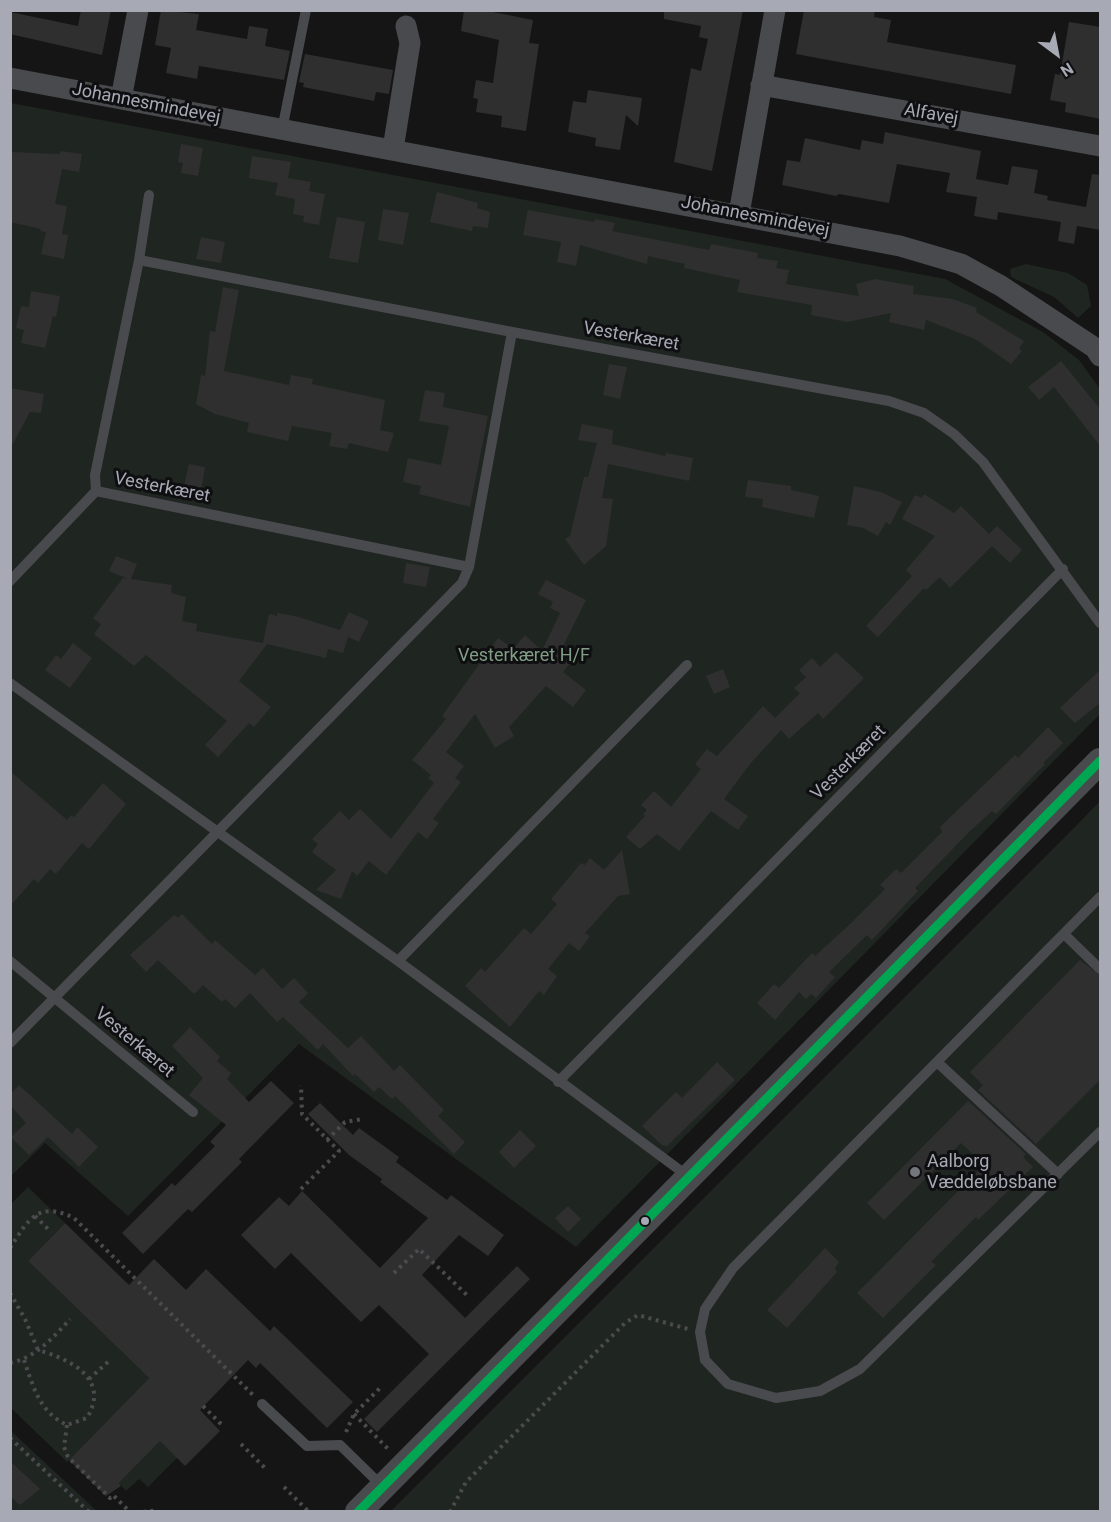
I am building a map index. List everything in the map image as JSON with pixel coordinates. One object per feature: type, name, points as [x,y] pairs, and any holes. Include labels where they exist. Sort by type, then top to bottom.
[{"type":"street","points":[[121,99],[138,10]]},
{"type":"street","points":[[738,213],[775,10]]},
{"type":"street","points":[[393,149],[410,43],[408,18]]},
{"type":"street","name":"Johannesmindevej","points":[[10,78],[738,213],[900,246],[961,264],[1099,346]]},
{"type":"street","name":"Alfavej","points":[[761,85],[1101,146]]},
{"type":"street","points":[[358,1512],[1101,761]]},
{"type":"lane","points":[[282,130],[306,10]]},
{"type":"lane","name":"Vesterkæret","points":[[10,580],[96,491],[95,475],[139,260],[149,195]]},
{"type":"lane","name":"Vesterkæret","points":[[139,260],[512,332],[889,401],[924,413],[954,434],[983,462],[1101,623]]},
{"type":"lane","points":[[10,1043],[462,584],[469,567],[512,332]]},
{"type":"lane","name":"Vesterkæret","points":[[96,491],[469,567]]},
{"type":"lane","name":"Vesterkæret","points":[[558,1082],[1063,569]]},
{"type":"lane","points":[[398,961],[687,665]]},
{"type":"lane","points":[[10,683],[398,961],[558,1082],[690,1177]]},
{"type":"lane","points":[[1101,897],[733,1268],[705,1309],[700,1332],[705,1360],[728,1384],[776,1398],[820,1391],[860,1369],[1101,1132]]},
{"type":"lane","points":[[1064,934],[1101,969]]},
{"type":"lane","name":"Vesterkæret","points":[[10,961],[193,1112]]},
{"type":"lane","points":[[937,1062],[1058,1174]]},
{"type":"lane","points":[[262,1404],[307,1446],[340,1445],[383,1487]]},
{"type":"path","points":[[302,1085],[302,1114],[339,1151],[302,1189]]},
{"type":"path","points":[[327,1140],[345,1122],[363,1119]]},
{"type":"path","points":[[10,1248],[34,1216],[55,1210],[74,1218],[262,1404]]},
{"type":"path","points":[[34,1216],[51,1232]]},
{"type":"path","points":[[394,1273],[419,1249],[469,1297]]},
{"type":"path","points":[[10,1293],[25,1318],[38,1350],[78,1367],[89,1379],[93,1392],[90,1412],[81,1421],[67,1425],[53,1416],[39,1401],[24,1360]]},
{"type":"path","points":[[450,1512],[466,1482],[625,1323],[639,1315],[700,1332]]},
{"type":"path","points":[[10,1363],[24,1360],[38,1350],[70,1319]]},
{"type":"path","points":[[89,1379],[110,1360]]},
{"type":"path","points":[[340,1445],[354,1414],[382,1386]]},
{"type":"path","points":[[203,1406],[224,1427]]},
{"type":"path","points":[[354,1414],[390,1451]]},
{"type":"path","points":[[67,1425],[64,1447],[68,1457],[110,1498],[113,1495],[130,1512]]},
{"type":"path","points":[[10,1438],[88,1512]]},
{"type":"path","points":[[241,1444],[267,1470]]},
{"type":"path","points":[[284,1487],[309,1512]]},
{"type":"path","points":[[143,1512],[158,1510]]},
{"type":"green space","name":"Vesterkæret H/F","points":[[11,103],[945,279],[1043,332],[1079,360],[1100,389],[1100,714],[576,1247],[299,1044],[128,1216],[45,1143],[11,1176]]},
{"type":"green space","points":[[1026,264],[1068,273],[1087,285],[1091,306],[1078,318],[1054,297],[1011,277],[1010,269]]},
{"type":"green space","name":"Aalborg Væddeløbsbane","points":[[1100,801],[1100,1511],[390,1512],[1070,832]]},
{"type":"green space","points":[[28,1187],[65,1223],[28,1261],[149,1378],[67,1462],[11,1408],[10,1205]]},
{"type":"green space","points":[[199,1410],[212,1423],[148,1487],[139,1479],[126,1491],[119,1483],[184,1416]]},
{"type":"green space","points":[[11,1431],[97,1511],[11,1511]]},
{"type":"building","points":[[81,10],[111,10],[102,55],[10,34],[10,12],[78,26]]},
{"type":"building","points":[[161,10],[199,14],[196,30],[247,39],[249,26],[268,29],[265,46],[290,51],[284,80],[199,66],[197,79],[166,73],[171,48],[155,45]]},
{"type":"building","points":[[464,10],[483,10],[533,20],[529,43],[539,44],[526,131],[501,127],[502,116],[476,112],[478,99],[473,98],[476,80],[493,83],[499,40],[461,31]]},
{"type":"building","points":[[664,10],[743,10],[712,171],[674,162],[691,68],[701,71],[708,39],[699,37],[701,26],[664,19]]},
{"type":"building","points":[[804,10],[875,10],[874,17],[891,20],[887,42],[1016,65],[1011,94],[796,54]]},
{"type":"building","points":[[1069,22],[1101,27],[1101,119],[1065,112],[1066,103],[1050,100],[1055,74],[1060,75]]},
{"type":"building","points":[[305,54],[393,70],[389,94],[376,92],[374,101],[303,87],[304,83],[299,82]]},
{"type":"building","points":[[588,90],[642,98],[638,126],[626,115],[620,150],[595,146],[596,138],[568,132],[573,101],[586,103]]},
{"type":"building","points":[[885,132],[981,151],[976,179],[1008,185],[1012,166],[1038,170],[1034,193],[1048,196],[1047,200],[1086,207],[1092,174],[1101,175],[1101,230],[1077,226],[1074,244],[1058,241],[1061,222],[998,212],[997,220],[974,216],[977,197],[946,192],[950,173],[897,164],[889,203],[839,194],[836,196],[782,185],[787,160],[800,162],[805,138],[860,150],[862,140],[883,144]]},
{"type":"building","points":[[181,144],[203,148],[198,176],[181,173],[183,163],[178,162]]},
{"type":"building","points":[[61,151],[82,154],[79,172],[62,169],[55,204],[67,206],[62,234],[68,235],[64,259],[41,254],[46,232],[10,222],[10,152],[60,154]]},
{"type":"building","points":[[252,156],[291,162],[288,178],[311,182],[309,191],[325,194],[319,225],[303,222],[304,216],[293,214],[295,199],[275,195],[278,183],[249,178]]},
{"type":"building","points":[[437,192],[478,203],[477,208],[490,212],[488,228],[473,226],[472,231],[430,222]]},
{"type":"building","points":[[383,209],[409,213],[403,245],[378,240]]},
{"type":"building","points":[[528,210],[594,222],[595,219],[615,223],[612,231],[709,250],[711,244],[758,253],[757,258],[778,261],[776,268],[789,270],[786,284],[859,296],[856,284],[875,279],[914,286],[913,294],[953,299],[977,308],[976,312],[1024,341],[1019,348],[1022,351],[1011,364],[975,339],[926,320],[924,330],[889,322],[891,313],[847,322],[811,315],[812,305],[737,292],[740,280],[684,268],[685,264],[648,256],[647,264],[580,245],[576,266],[557,262],[561,242],[523,235]]},
{"type":"building","points":[[337,217],[365,222],[358,263],[329,258]]},
{"type":"building","points":[[201,237],[225,242],[221,263],[196,259]]},
{"type":"building","points":[[223,287],[239,290],[224,371],[289,385],[291,375],[313,379],[312,384],[385,400],[380,430],[394,433],[388,452],[349,443],[347,449],[329,446],[332,433],[292,426],[288,441],[247,432],[249,423],[215,414],[196,404],[201,375],[205,376],[210,331],[215,332]]},
{"type":"building","points":[[31,291],[60,296],[56,317],[53,316],[45,348],[21,343],[24,330],[16,328],[21,306],[29,307]]},
{"type":"building","points":[[1061,361],[1101,410],[1101,447],[1054,387],[1039,400],[1028,387]]},
{"type":"building","points":[[609,364],[627,367],[620,399],[603,395]]},
{"type":"building","points":[[10,388],[44,394],[41,413],[30,412],[10,449]]},
{"type":"building","points":[[425,390],[445,393],[443,407],[488,416],[470,507],[419,494],[421,486],[403,482],[408,458],[441,465],[449,426],[419,421]]},
{"type":"building","points":[[582,424],[613,430],[612,444],[665,456],[666,453],[693,458],[689,481],[608,464],[602,498],[613,499],[606,546],[584,565],[565,539],[570,536],[584,477],[588,477],[597,443],[578,440]]},
{"type":"building","points":[[189,464],[205,467],[200,498],[182,495]]},
{"type":"building","points":[[748,480],[791,486],[791,490],[819,496],[814,518],[762,507],[763,499],[745,497]]},
{"type":"building","points":[[854,486],[881,492],[902,502],[890,525],[886,522],[878,536],[863,528],[847,525]]},
{"type":"building","points":[[924,494],[954,513],[961,506],[989,534],[997,526],[1022,550],[1010,563],[992,546],[950,588],[940,577],[926,590],[924,588],[878,637],[866,626],[912,576],[906,570],[935,536],[902,519],[915,495],[922,498]]},
{"type":"building","points":[[116,556],[137,564],[131,579],[172,585],[171,593],[186,597],[182,621],[197,624],[196,631],[263,643],[269,614],[295,616],[340,630],[349,612],[369,621],[359,642],[348,637],[343,653],[328,649],[326,658],[267,644],[239,681],[271,707],[254,727],[249,723],[218,757],[205,745],[227,721],[146,655],[134,666],[94,634],[101,624],[93,618],[123,578],[128,579],[109,571]]},
{"type":"building","points":[[406,563],[430,567],[426,587],[403,583]]},
{"type":"building","points":[[546,580],[586,600],[564,644],[577,654],[563,672],[586,690],[573,707],[546,686],[509,727],[514,736],[495,748],[475,714],[446,752],[464,766],[455,778],[461,782],[433,819],[439,823],[427,839],[418,832],[386,875],[369,861],[357,876],[352,871],[341,899],[316,890],[336,870],[312,852],[318,844],[312,839],[340,811],[349,820],[360,809],[391,839],[434,783],[428,778],[431,775],[412,760],[446,719],[442,716],[498,638],[513,649],[525,635],[542,651],[560,613],[550,608],[553,602],[538,594]]},
{"type":"building","points":[[73,643],[92,658],[70,688],[45,670],[56,655],[61,659]]},
{"type":"building","points":[[836,652],[864,678],[823,719],[818,713],[789,739],[781,730],[750,764],[724,799],[748,816],[738,830],[711,811],[679,851],[657,834],[640,849],[626,837],[645,816],[643,814],[647,810],[641,805],[654,791],[671,807],[701,769],[695,764],[707,749],[717,756],[763,706],[775,718],[800,693],[794,688],[806,677],[799,670],[812,658],[820,667]]},
{"type":"building","points":[[723,669],[730,687],[714,694],[706,676]]},
{"type":"building","points":[[1101,669],[1101,702],[1075,723],[1060,708]]},
{"type":"building","points":[[1048,727],[1063,743],[996,814],[992,811],[967,834],[915,888],[918,891],[872,940],[867,935],[829,972],[835,977],[816,998],[811,994],[806,999],[799,992],[775,1020],[757,1003],[774,984],[779,988],[812,953],[815,956],[847,927],[885,889],[880,885],[896,869],[901,873],[942,832],[940,827],[1015,755],[1018,758]]},
{"type":"building","points":[[10,771],[67,820],[71,815],[74,817],[103,783],[126,804],[89,849],[82,843],[56,874],[50,869],[38,883],[34,879],[10,906]]},
{"type":"building","points":[[622,850],[630,894],[618,896],[585,933],[590,936],[579,951],[569,943],[548,969],[557,976],[544,995],[539,991],[510,1027],[465,986],[481,968],[485,972],[524,928],[531,934],[557,904],[551,899],[581,863],[585,865],[590,858],[604,870]]},
{"type":"building","points":[[182,914],[212,944],[215,940],[255,975],[263,968],[282,989],[294,978],[308,993],[299,1002],[348,1048],[361,1036],[394,1071],[400,1065],[444,1110],[438,1116],[465,1142],[454,1154],[395,1096],[392,1099],[379,1087],[374,1092],[355,1074],[353,1076],[323,1044],[318,1050],[283,1017],[277,1022],[250,993],[235,1008],[225,999],[222,1002],[203,985],[194,994],[158,960],[146,972],[130,955],[174,915],[178,918]]},
{"type":"building","points":[[1080,960],[1101,976],[1101,1079],[1036,1144],[978,1090],[983,1085],[970,1072]]},
{"type":"building","points":[[190,1027],[220,1057],[217,1061],[231,1073],[227,1079],[249,1102],[271,1081],[294,1103],[239,1159],[242,1162],[192,1212],[188,1209],[143,1254],[122,1233],[172,1183],[175,1186],[215,1146],[210,1142],[226,1125],[189,1095],[203,1078],[172,1046]]},
{"type":"building","points":[[717,1062],[735,1080],[667,1146],[662,1145],[642,1126],[676,1092],[682,1098]]},
{"type":"building","points":[[19,1085],[72,1134],[77,1127],[98,1147],[79,1167],[48,1137],[29,1155],[11,1137],[26,1123],[10,1105],[10,1094]]},
{"type":"building","points":[[968,1101],[1026,1154],[1023,1157],[1033,1167],[978,1220],[976,1217],[931,1262],[936,1265],[883,1318],[857,1293],[984,1165],[961,1143],[884,1220],[867,1203]]},
{"type":"building","points":[[320,1103],[353,1135],[359,1128],[399,1157],[396,1162],[447,1200],[451,1195],[504,1235],[488,1256],[459,1235],[422,1275],[465,1318],[517,1266],[530,1279],[377,1432],[364,1419],[429,1354],[379,1305],[361,1322],[291,1253],[275,1269],[241,1235],[279,1197],[289,1206],[302,1191],[380,1268],[428,1218],[380,1182],[382,1179],[349,1155],[308,1114]]},
{"type":"building","points":[[520,1130],[536,1146],[514,1168],[499,1152]]},
{"type":"building","points":[[568,1206],[581,1219],[568,1232],[555,1218]]},
{"type":"building","points":[[65,1223],[129,1285],[154,1259],[186,1290],[206,1269],[270,1331],[274,1326],[353,1402],[327,1428],[260,1363],[256,1368],[248,1360],[200,1410],[220,1431],[185,1466],[160,1441],[119,1483],[121,1486],[106,1496],[69,1460],[149,1378],[28,1261]]},
{"type":"building","points":[[825,1248],[839,1262],[835,1268],[837,1272],[787,1328],[767,1310]]},
{"type":"building","points":[[10,1461],[40,1489],[20,1505],[10,1496]]},
{"type":"transit line","points":[[358,1512],[1100,761]]},
{"type":"place","name":"Aalborg Væddeløbsbane","points":[[915,1172]]}]
